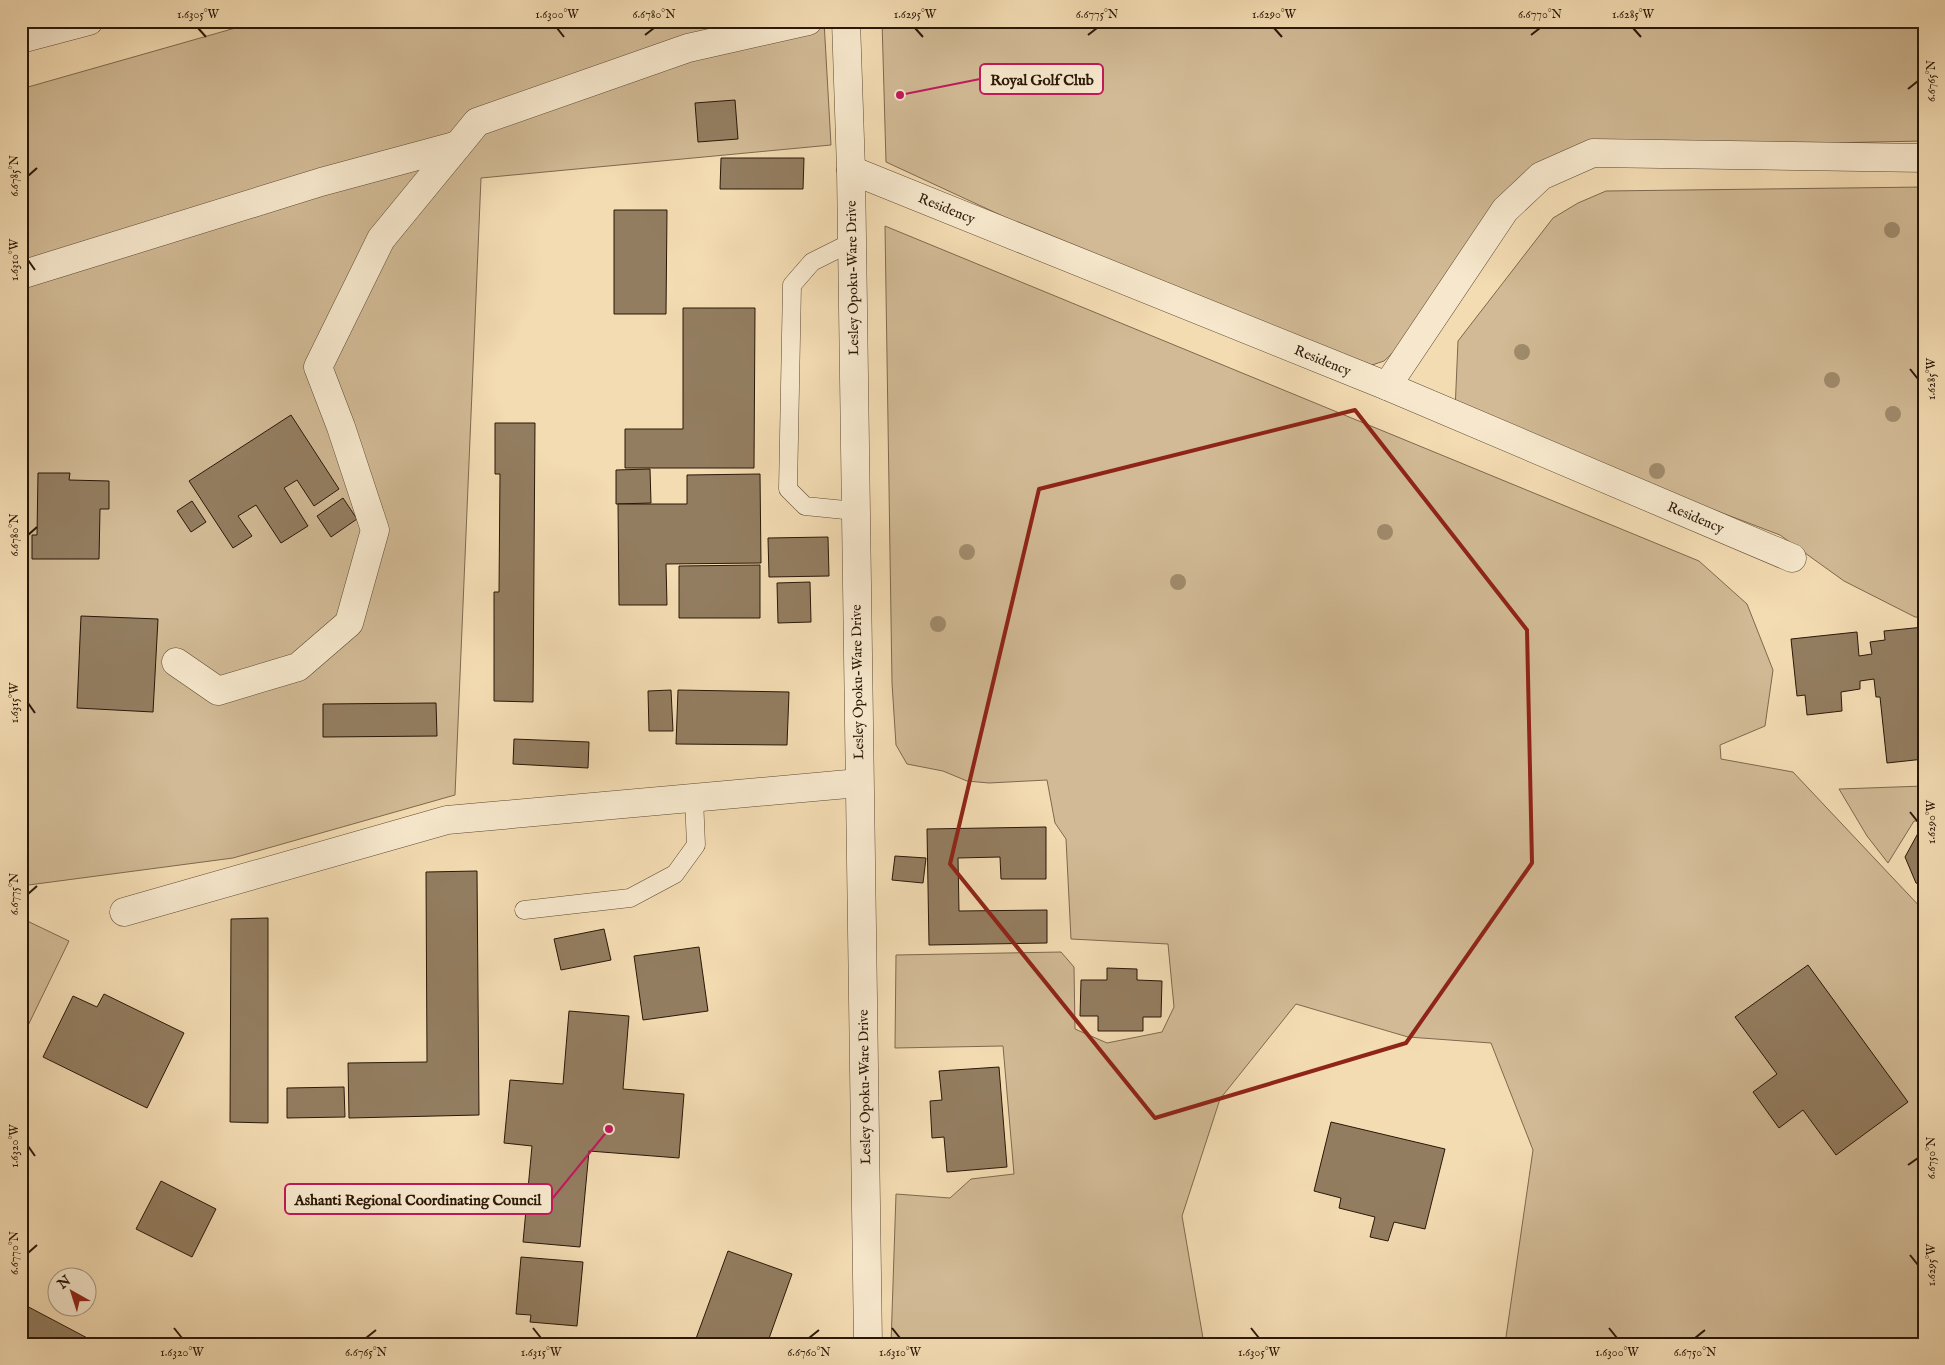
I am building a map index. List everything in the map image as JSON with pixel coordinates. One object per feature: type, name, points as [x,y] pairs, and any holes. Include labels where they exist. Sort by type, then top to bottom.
[{"type":"street","points":[[21,39],[89,21]]},
{"type":"street","points":[[176,662],[218,691],[298,667],[349,623],[374,530],[341,427],[318,367],[381,239],[477,122],[688,48],[808,21]]},
{"type":"street","name":"Lesley Opoku-Ware Drive","points":[[846,21],[851,170],[868,1344]]},
{"type":"street","points":[[21,275],[322,182],[458,145]]},
{"type":"street","points":[[1387,386],[1505,210],[1541,176],[1593,153],[1924,158]]},
{"type":"street","name":"Residency","points":[[851,170],[1387,386],[1792,558]]},
{"type":"street","points":[[124,912],[447,820],[859,783]]},
{"type":"lane","points":[[852,242],[812,262],[792,285],[788,488],[805,506],[855,511]]},
{"type":"lane","points":[[524,910],[630,898],[675,874],[696,845],[694,798]]},
{"type":"highlighted area","points":[[1355,410],[1527,630],[1532,863],[1406,1043],[1155,1118],[950,864],[1039,489]]},
{"type":"shaded area","points":[[260,21],[824,21],[831,145],[481,178],[455,795],[233,858],[21,886],[21,89]]},
{"type":"shaded area","points":[[882,21],[1924,21],[1924,141],[1586,148],[1538,169],[1416,331],[1384,361],[1366,367],[1063,244],[886,162]]},
{"type":"shaded area","points":[[1924,187],[1924,617],[1915,617],[1844,581],[1780,535],[1455,411],[1458,341],[1553,218],[1578,203],[1606,191]]},
{"type":"shaded area","points":[[885,226],[1699,561],[1747,604],[1773,670],[1765,726],[1720,745],[1721,759],[1793,772],[1924,911],[1924,1344],[1505,1344],[1533,1150],[1491,1043],[1408,1037],[1296,1004],[1220,1099],[1182,1216],[1204,1344],[891,1344],[896,1194],[950,1198],[971,1179],[1014,1174],[1003,1046],[895,1048],[896,955],[1061,952],[1074,967],[1075,1029],[1107,1043],[1162,1032],[1174,1007],[1168,944],[1071,939],[1066,839],[1055,823],[1047,780],[989,783],[967,781],[943,771],[907,764],[896,745],[892,683]]},
{"type":"shaded area","points":[[1924,786],[1924,821],[1914,821],[1888,863],[1867,836],[1839,789]]},
{"type":"shaded area","points":[[21,918],[69,941],[21,1040]]},
{"type":"building","points":[[735,100],[738,139],[698,142],[695,103]]},
{"type":"building","points":[[721,158],[804,158],[803,189],[720,189]]},
{"type":"building","points":[[614,210],[667,210],[666,314],[614,314]]},
{"type":"building","points":[[683,308],[755,308],[754,468],[625,468],[625,429],[683,429]]},
{"type":"building","points":[[291,415],[339,489],[314,506],[297,480],[284,488],[308,526],[281,543],[256,505],[238,516],[252,536],[233,548],[189,481]]},
{"type":"building","points":[[495,423],[535,423],[533,702],[494,701],[494,592],[499,592],[500,474],[495,474]]},
{"type":"building","points":[[650,469],[651,503],[616,504],[616,470]]},
{"type":"building","points":[[38,473],[70,473],[69,480],[109,481],[109,509],[100,509],[99,559],[32,559],[32,535],[37,535]]},
{"type":"building","points":[[760,474],[761,563],[666,564],[667,605],[619,605],[618,504],[687,504],[687,475]]},
{"type":"building","points":[[343,498],[357,519],[331,537],[317,516]]},
{"type":"building","points":[[192,501],[206,522],[191,532],[177,511]]},
{"type":"building","points":[[828,537],[829,576],[769,577],[768,538]]},
{"type":"building","points":[[760,565],[760,618],[679,618],[679,566]]},
{"type":"building","points":[[810,582],[811,622],[778,623],[777,583]]},
{"type":"building","points":[[81,616],[158,619],[153,712],[77,708]]},
{"type":"building","points":[[1924,627],[1924,706],[1922,706],[1924,759],[1887,763],[1880,697],[1876,697],[1874,679],[1860,681],[1860,689],[1841,692],[1842,711],[1807,715],[1805,695],[1797,696],[1791,639],[1857,632],[1859,656],[1872,654],[1870,642],[1885,640],[1884,631]]},
{"type":"building","points":[[671,690],[673,731],[649,731],[648,691]]},
{"type":"building","points":[[678,690],[789,692],[787,745],[676,744]]},
{"type":"building","points":[[436,703],[437,736],[323,737],[323,704]]},
{"type":"building","points":[[514,739],[589,742],[588,768],[513,764]]},
{"type":"building","points":[[1922,826],[1924,826],[1924,886],[1916,883],[1905,857]]},
{"type":"building","points":[[1046,827],[1046,879],[1001,879],[1000,857],[958,858],[959,911],[1047,910],[1047,943],[929,945],[927,829]]},
{"type":"building","points":[[895,856],[926,858],[923,883],[892,880]]},
{"type":"building","points":[[477,871],[479,1115],[349,1118],[348,1063],[427,1062],[426,872]]},
{"type":"building","points":[[268,918],[268,1123],[230,1122],[231,919]]},
{"type":"building","points":[[604,929],[611,960],[561,970],[554,939]]},
{"type":"building","points":[[699,947],[708,1011],[643,1020],[634,956]]},
{"type":"building","points":[[1808,965],[1908,1102],[1836,1155],[1803,1110],[1779,1128],[1753,1092],[1777,1074],[1735,1017]]},
{"type":"building","points":[[1107,968],[1137,969],[1137,980],[1162,981],[1161,1017],[1143,1017],[1143,1031],[1098,1031],[1098,1016],[1080,1016],[1081,980],[1107,980]]},
{"type":"building","points":[[104,994],[184,1033],[147,1108],[43,1057],[73,996],[97,1007]]},
{"type":"building","points":[[569,1011],[629,1016],[623,1089],[684,1094],[679,1158],[589,1151],[580,1247],[523,1242],[532,1146],[504,1143],[510,1080],[563,1084]]},
{"type":"building","points":[[999,1067],[1007,1167],[947,1172],[944,1137],[932,1138],[930,1101],[942,1100],[939,1071]]},
{"type":"building","points":[[344,1087],[345,1117],[287,1118],[287,1088]]},
{"type":"building","points":[[1331,1122],[1445,1149],[1425,1229],[1394,1222],[1388,1241],[1370,1237],[1375,1217],[1339,1208],[1341,1198],[1314,1191]]},
{"type":"building","points":[[161,1181],[216,1209],[192,1257],[136,1229]]},
{"type":"building","points":[[728,1251],[792,1274],[767,1344],[694,1344]]},
{"type":"building","points":[[521,1257],[583,1262],[577,1326],[530,1322],[531,1315],[516,1314]]},
{"type":"building","points":[[21,1303],[93,1341],[92,1344],[21,1344]]},
{"type":"place","name":"Royal Golf Club","points":[[900,95]]},
{"type":"place","name":"Ashanti Regional Coordinating Council","points":[[609,1129]]}]
